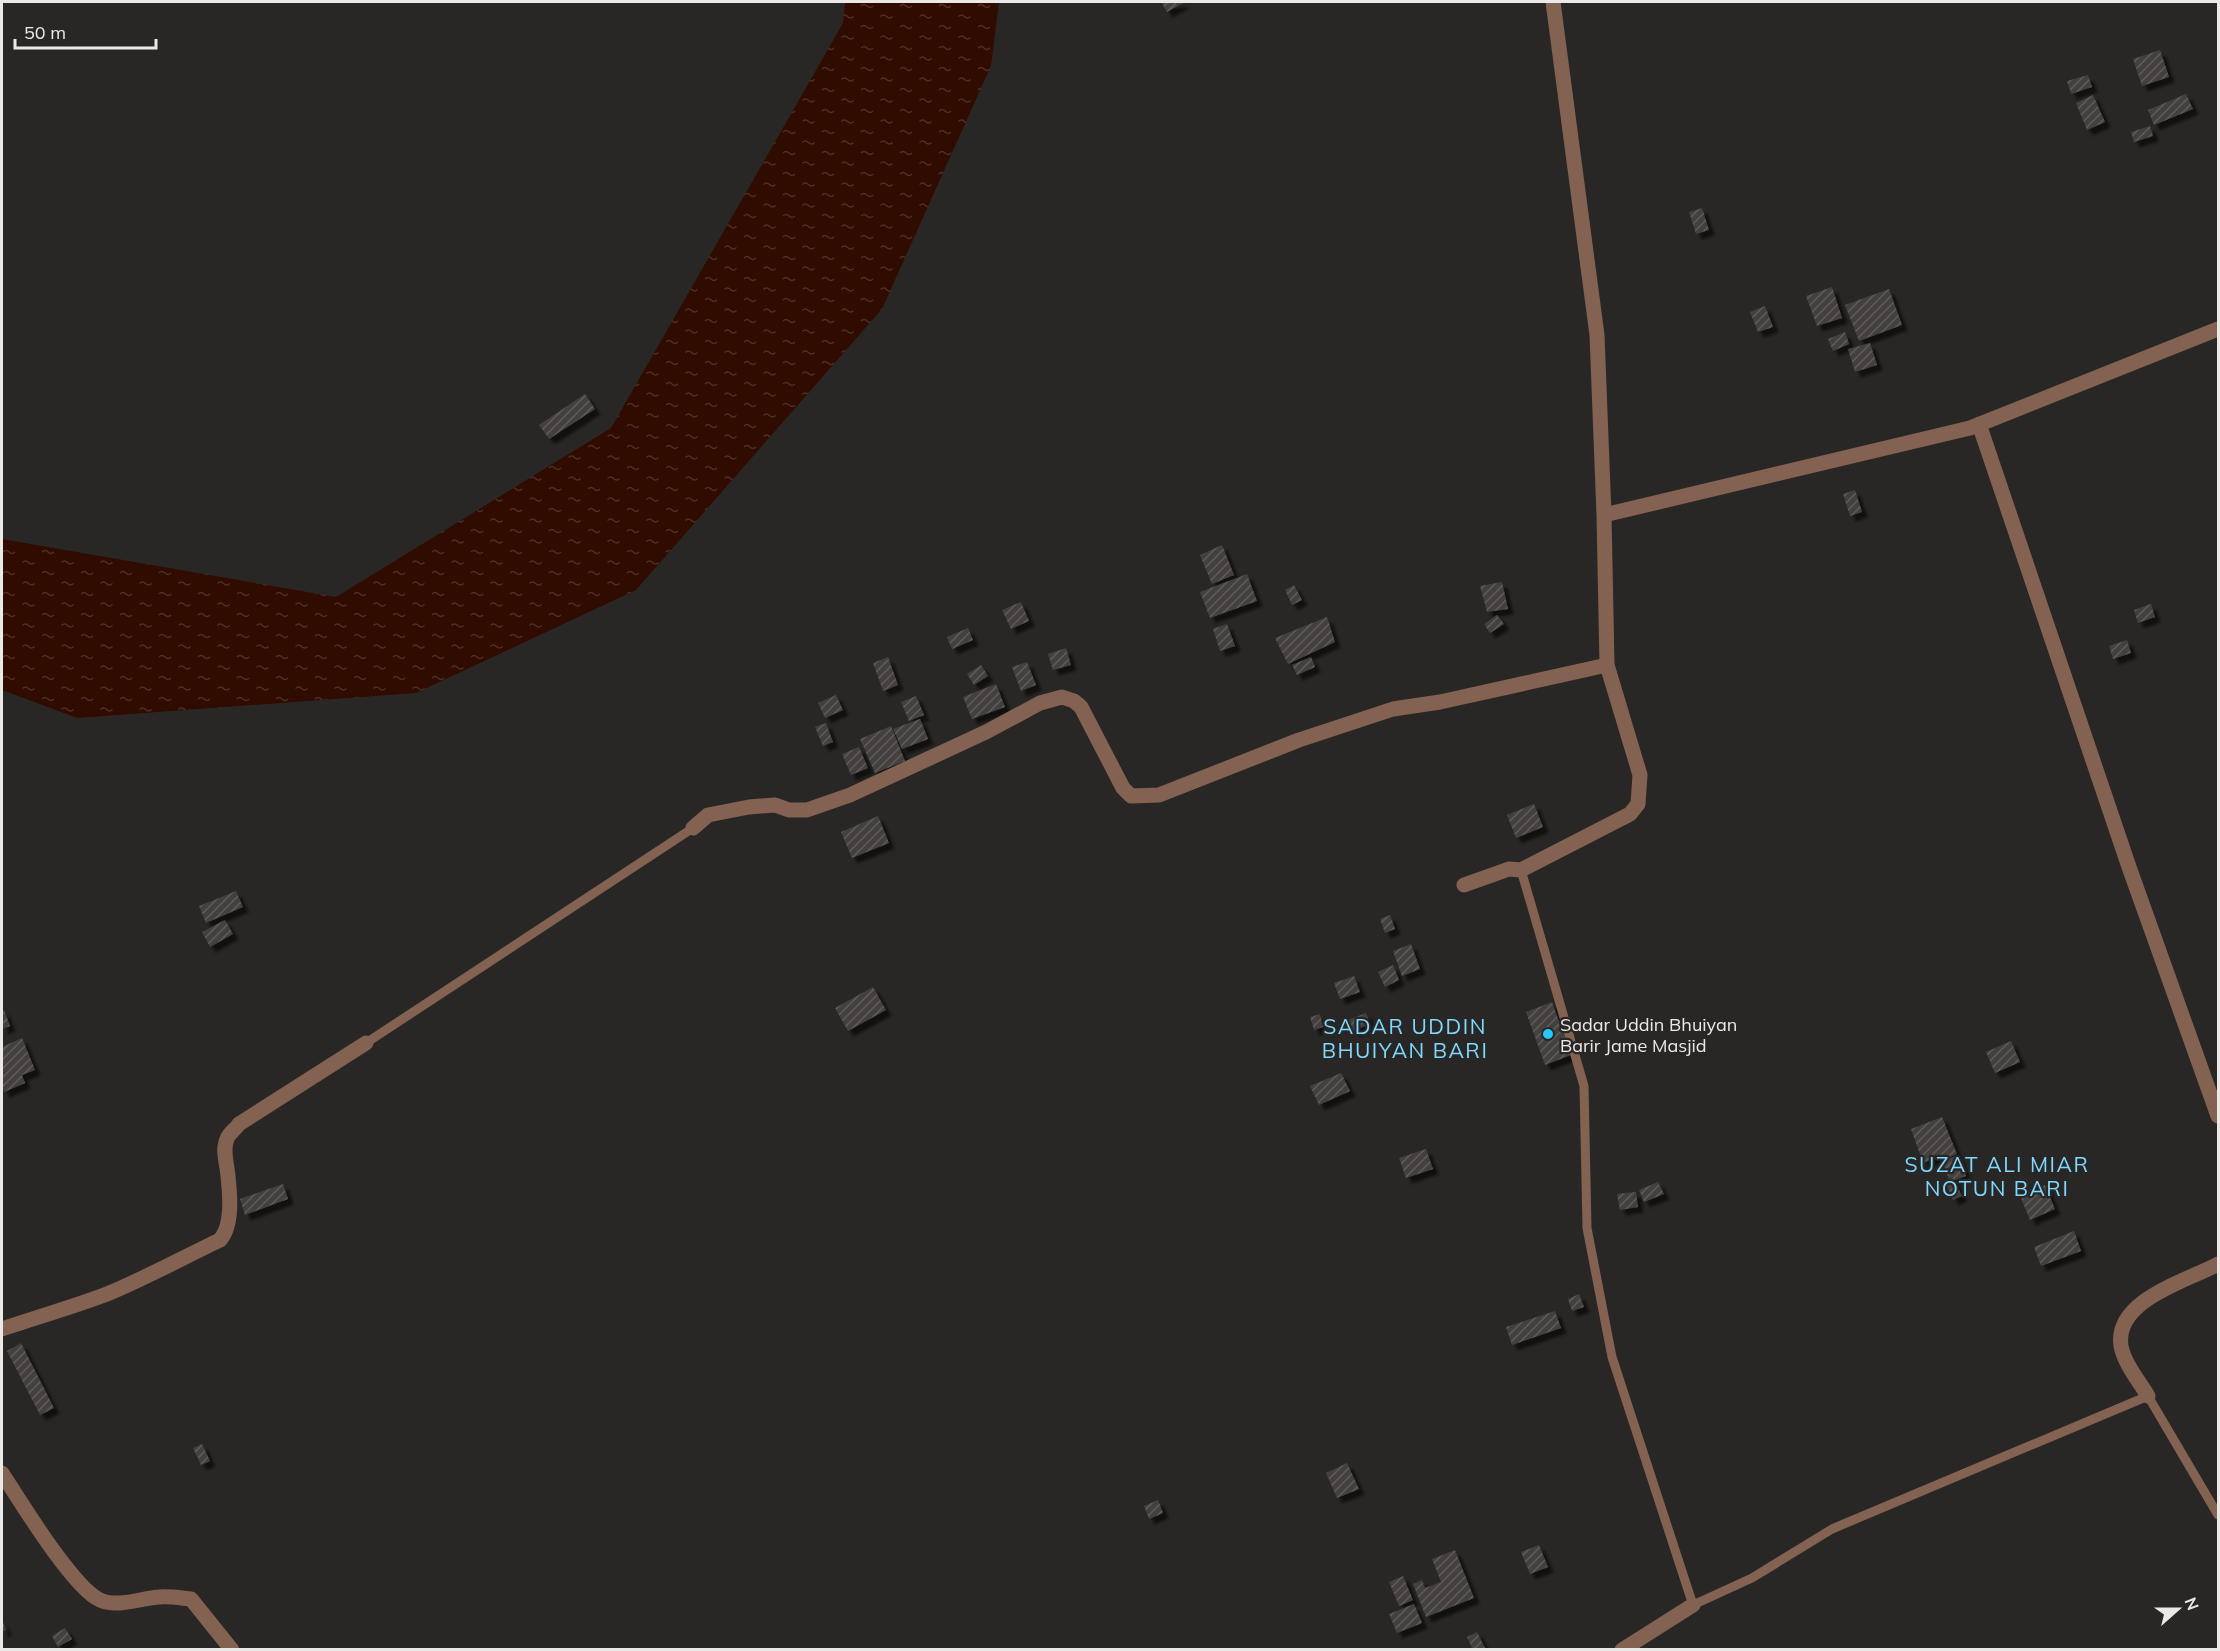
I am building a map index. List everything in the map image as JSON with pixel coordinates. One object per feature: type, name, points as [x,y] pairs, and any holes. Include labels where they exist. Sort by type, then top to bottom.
[{"type":"street","points":[[1464,885],[1509,869],[1521,870],[1630,814],[1638,804],[1640,775],[1607,665],[1597,335],[1553,2]]},
{"type":"street","points":[[1604,514],[1979,424],[2218,329]]},
{"type":"street","points":[[1979,424],[2129,867],[2218,1116]]},
{"type":"street","points":[[693,828],[708,815],[767,805],[776,805],[789,810],[807,810],[850,795],[986,732],[1040,704],[1062,698],[1074,701],[1081,707],[1123,788],[1131,796],[1146,796],[1159,795],[1299,740],[1393,709],[1440,702],[1607,665]]},
{"type":"street","points":[[2,1329],[105,1294],[163,1270],[220,1240],[225,1234],[229,1214],[225,1150],[227,1137],[239,1124],[366,1043]]},
{"type":"street","points":[[2148,1396],[2121,1347],[2130,1312],[2151,1295],[2218,1264]]},
{"type":"street","points":[[2,1473],[60,1560],[87,1591],[101,1601],[127,1602],[160,1596],[191,1599],[232,1650]]},
{"type":"street","points":[[1622,1650],[1693,1605]]},
{"type":"lane","points":[[366,1043],[693,828]]},
{"type":"lane","points":[[1521,870],[1584,1086],[1587,1228],[1612,1357],[1693,1605],[1752,1578],[1832,1528],[2148,1396],[2218,1515]]},
{"type":"water","points":[[845,2],[999,2],[991,66],[882,309],[636,590],[416,693],[77,718],[2,690],[2,539],[336,597],[611,428],[843,23]]},
{"type":"building","points":[[1161,2],[1185,2],[1167,12]]},
{"type":"building","points":[[2160,50],[2169,77],[2142,86],[2133,59]]},
{"type":"building","points":[[2088,75],[2092,87],[2071,94],[2067,81]]},
{"type":"building","points":[[2186,94],[2193,109],[2154,125],[2148,110]]},
{"type":"building","points":[[2093,95],[2105,122],[2087,130],[2076,103]]},
{"type":"building","points":[[2150,126],[2153,136],[2134,142],[2131,132]]},
{"type":"building","points":[[1702,208],[1709,230],[1696,234],[1689,212]]},
{"type":"building","points":[[1832,287],[1842,318],[1817,326],[1806,296]]},
{"type":"building","points":[[1889,289],[1902,325],[1859,341],[1845,305]]},
{"type":"building","points":[[1765,306],[1773,327],[1758,332],[1750,312]]},
{"type":"building","points":[[1845,332],[1849,344],[1833,351],[1828,339]]},
{"type":"building","points":[[1870,343],[1877,365],[1855,372],[1848,349]]},
{"type":"building","points":[[585,394],[595,409],[549,439],[539,425]]},
{"type":"building","points":[[1855,490],[1862,512],[1850,516],[1843,494]]},
{"type":"building","points":[[1222,545],[1234,575],[1212,584],[1200,555]]},
{"type":"building","points":[[1247,574],[1257,601],[1210,618],[1200,592]]},
{"type":"building","points":[[1502,582],[1508,609],[1487,612],[1480,586]]},
{"type":"building","points":[[1294,585],[1302,600],[1292,605],[1285,590]]},
{"type":"building","points":[[1021,602],[1029,621],[1011,629],[1002,610]]},
{"type":"building","points":[[2151,604],[2155,617],[2138,623],[2134,610]]},
{"type":"building","points":[[1497,615],[1504,624],[1490,633],[1484,624]]},
{"type":"building","points":[[1327,617],[1335,642],[1288,664],[1275,638]]},
{"type":"building","points":[[1227,624],[1235,646],[1220,651],[1213,629]]},
{"type":"building","points":[[968,628],[973,640],[952,649],[947,637]]},
{"type":"building","points":[[2127,640],[2131,653],[2113,659],[2109,646]]},
{"type":"building","points":[[1066,648],[1071,665],[1053,670],[1048,654]]},
{"type":"building","points":[[888,657],[898,685],[883,691],[873,663]]},
{"type":"building","points":[[1311,657],[1315,667],[1297,675],[1292,665]]},
{"type":"building","points":[[1027,662],[1036,685],[1021,691],[1012,667]]},
{"type":"building","points":[[981,665],[988,676],[974,685],[967,674]]},
{"type":"building","points":[[996,684],[1005,707],[972,719],[963,697]]},
{"type":"building","points":[[836,695],[843,710],[825,718],[818,703]]},
{"type":"building","points":[[916,696],[924,715],[909,721],[901,702]]},
{"type":"building","points":[[920,719],[928,739],[902,749],[893,729]]},
{"type":"building","points":[[826,723],[833,742],[823,746],[815,727]]},
{"type":"building","points":[[891,726],[905,761],[875,773],[860,739]]},
{"type":"building","points":[[859,747],[868,768],[851,775],[842,754]]},
{"type":"building","points":[[1534,804],[1543,827],[1516,838],[1507,815]]},
{"type":"building","points":[[878,816],[889,843],[852,858],[841,832]]},
{"type":"building","points":[[236,891],[243,907],[206,923],[199,906]]},
{"type":"building","points":[[1390,915],[1395,929],[1385,933],[1380,919]]},
{"type":"building","points":[[225,920],[233,934],[210,947],[202,932]]},
{"type":"building","points":[[1411,944],[1420,969],[1402,976],[1393,951]]},
{"type":"building","points":[[1393,965],[1399,980],[1385,987],[1378,972]]},
{"type":"building","points":[[1354,976],[1360,992],[1340,999],[1334,983]]},
{"type":"building","points":[[873,987],[886,1010],[848,1031],[835,1008]]},
{"type":"building","points":[[1552,1002],[1571,1055],[1545,1065],[1526,1012]]},
{"type":"building","points":[[4,1010],[10,1026],[2,1029],[2,1011]]},
{"type":"building","points":[[1366,1013],[1370,1024],[1353,1031],[1348,1020]]},
{"type":"building","points":[[1320,1014],[1323,1027],[1314,1030],[1310,1017]]},
{"type":"building","points":[[22,1038],[35,1070],[22,1075],[25,1083],[4,1092],[2,1047]]},
{"type":"building","points":[[2011,1041],[2020,1062],[1995,1073],[1986,1052]]},
{"type":"building","points":[[1341,1073],[1350,1091],[1319,1105],[1310,1086]]},
{"type":"building","points":[[1942,1117],[1957,1154],[1942,1160],[1940,1156],[1923,1163],[1911,1129]]},
{"type":"building","points":[[1426,1149],[1433,1169],[1406,1178],[1399,1158]]},
{"type":"building","points":[[1958,1155],[1966,1176],[1950,1182],[1942,1161]]},
{"type":"building","points":[[1658,1182],[1664,1194],[1644,1202],[1639,1190]]},
{"type":"building","points":[[1955,1182],[1962,1196],[1953,1200],[1947,1186]]},
{"type":"building","points":[[283,1184],[288,1199],[245,1215],[240,1199]]},
{"type":"building","points":[[2045,1185],[2055,1209],[2030,1220],[2020,1196]]},
{"type":"building","points":[[1636,1192],[1638,1207],[1620,1210],[1617,1194]]},
{"type":"building","points":[[2074,1231],[2081,1251],[2041,1266],[2034,1247]]},
{"type":"building","points":[[1579,1294],[1584,1307],[1572,1311],[1568,1299]]},
{"type":"building","points":[[1555,1311],[1561,1328],[1512,1345],[1506,1327]]},
{"type":"building","points":[[21,1343],[54,1408],[40,1415],[7,1351]]},
{"type":"building","points":[[202,1444],[210,1461],[201,1465],[193,1448]]},
{"type":"building","points":[[1347,1463],[1359,1489],[1337,1498],[1326,1473]]},
{"type":"building","points":[[1158,1500],[1163,1513],[1149,1519],[1144,1506]]},
{"type":"building","points":[[1539,1545],[1548,1567],[1530,1574],[1521,1552]]},
{"type":"building","points":[[1455,1550],[1474,1598],[1426,1617],[1413,1584],[1422,1580],[1425,1588],[1441,1582],[1432,1559]]},
{"type":"building","points":[[1403,1576],[1413,1600],[1399,1606],[1389,1582]]},
{"type":"building","points":[[1414,1604],[1422,1623],[1397,1633],[1389,1614]]},
{"type":"building","points":[[2,1619],[6,1630],[2,1632]]},
{"type":"building","points":[[65,1628],[72,1639],[58,1647],[52,1636]]},
{"type":"building","points":[[1477,1632],[1485,1648],[1482,1650],[1473,1650],[1467,1637]]},
{"type":"place","name":"Sadar Uddin Bhuiyan Barir Jame Masjid","points":[[1548,1034]]},
{"type":"district","name":"SADAR UDDIN BHUIYAN BARI","points":[[1405,1038]]},
{"type":"district","name":"SUZAT ALI MIAR NOTUN BARI","points":[[1997,1176]]}]
